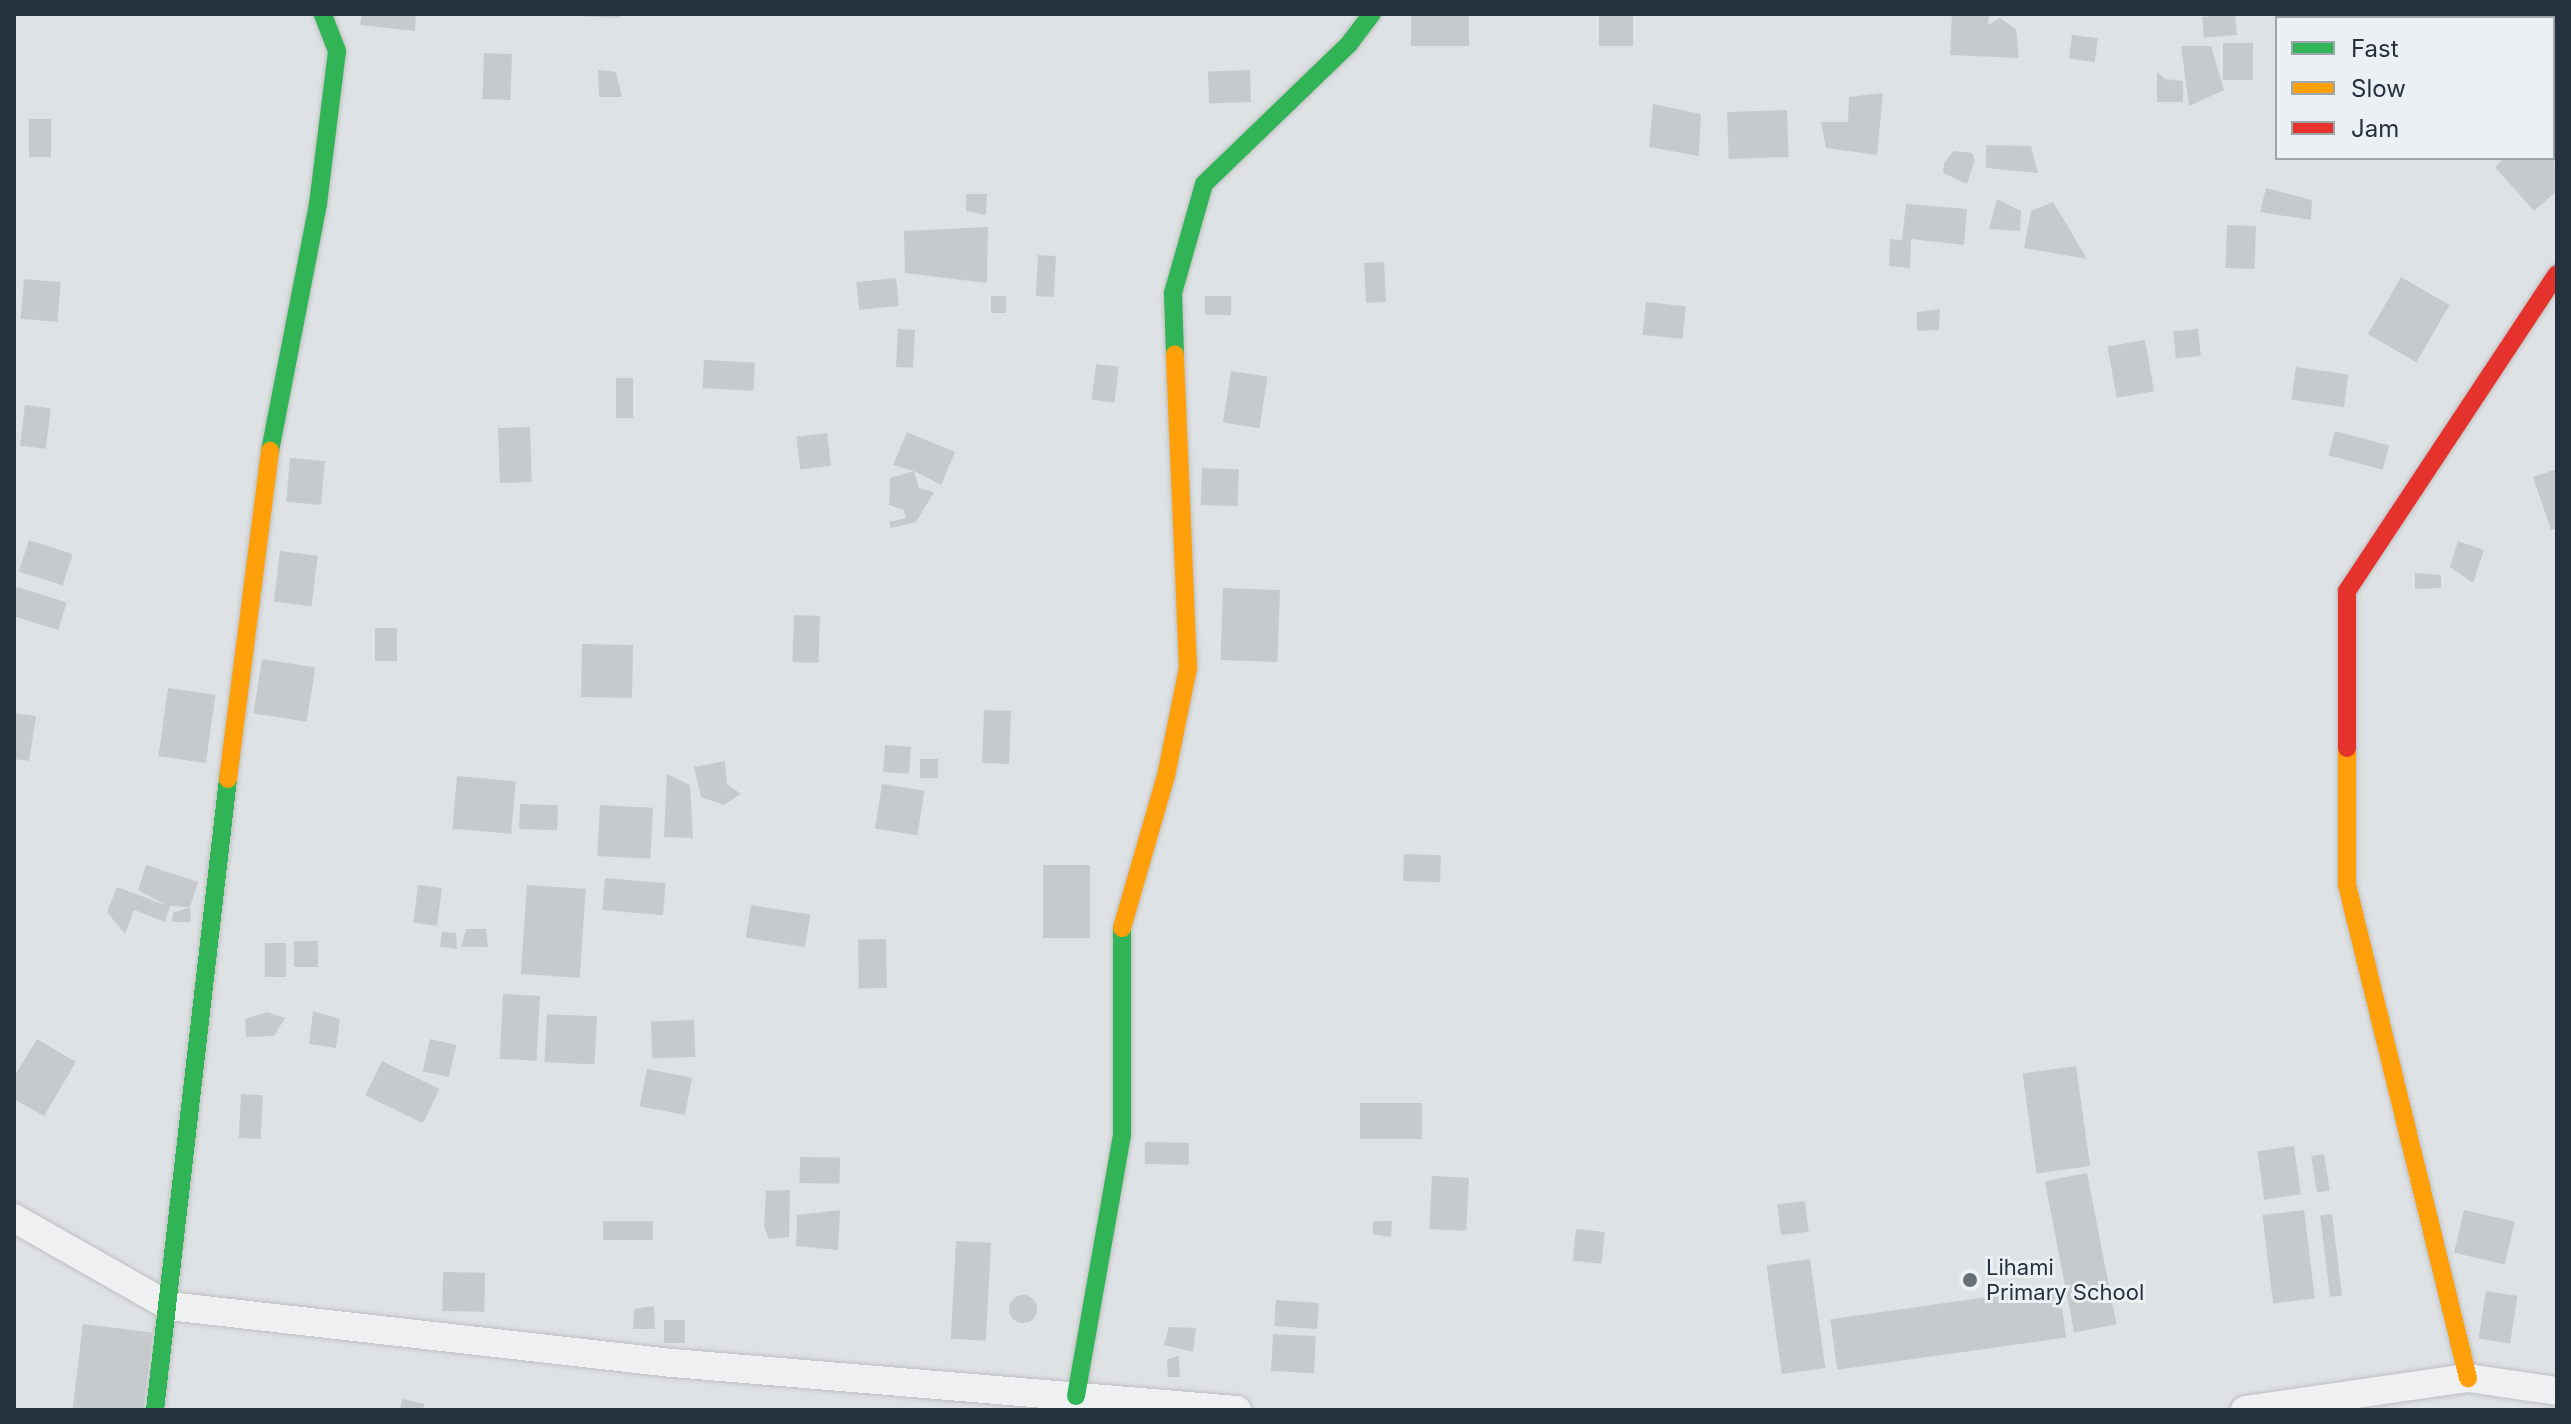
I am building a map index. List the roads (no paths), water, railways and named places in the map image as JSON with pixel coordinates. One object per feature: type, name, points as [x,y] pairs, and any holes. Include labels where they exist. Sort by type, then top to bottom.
[{"type":"street","points":[[155,1410],[259,507],[318,204],[336,66],[337,51],[323,14]]},
{"type":"street","points":[[1076,1396],[1122,1134],[1122,916],[1166,776],[1188,668],[1173,293],[1204,184],[1349,44],[1372,14]]},
{"type":"street","points":[[2468,1378],[2347,885],[2347,591],[2557,274]]},
{"type":"street","points":[[14,1218],[169,1306],[522,1349],[1237,1410]]},
{"type":"street","points":[[2245,1410],[2405,1399],[2468,1378],[2557,1391]]},
{"type":"place","name":"Lihami Primary School","points":[[1970,1280]]}]
